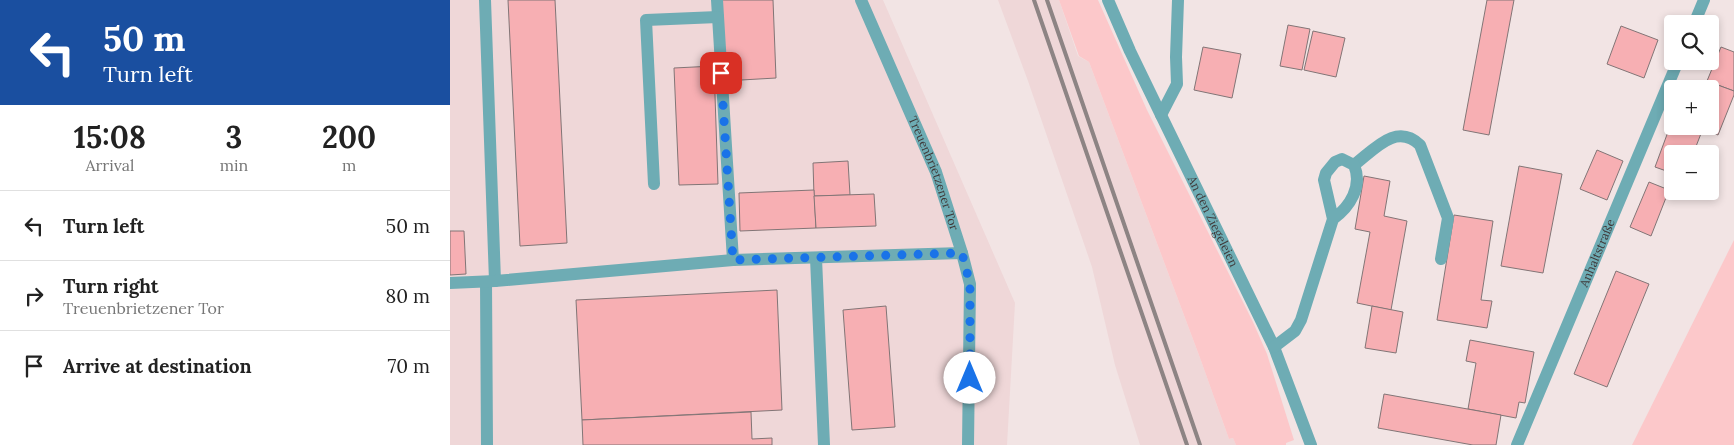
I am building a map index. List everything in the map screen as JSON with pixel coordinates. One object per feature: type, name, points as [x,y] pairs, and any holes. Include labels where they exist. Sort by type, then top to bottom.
[{"type":"street","points":[[485,0],[490,281],[487,445]]},
{"type":"street","points":[[717,0],[733,260]]},
{"type":"street","name":"Treuenbrietzener Tor","points":[[861,0],[936,172],[970,284],[968,445]]},
{"type":"street","name":"An den Ziegeleien","points":[[1108,0],[1160,115],[1274,347],[1311,445]]},
{"type":"street","points":[[1160,115],[1177,84],[1178,0]]},
{"type":"street","points":[[1698,15],[1704,0]]},
{"type":"street","points":[[654,184],[646,20],[718,17]]},
{"type":"street","name":"Anhaltstraße","points":[[1516,445],[1674,70]]},
{"type":"street","points":[[1354,165],[1386,140],[1396,136],[1414,139],[1420,145],[1448,218],[1441,259]]},
{"type":"street","points":[[1274,347],[1298,326],[1333,219],[1324,180],[1326,173],[1335,162],[1342,159],[1354,165],[1357,177],[1351,203],[1345,211],[1333,219]]},
{"type":"street","points":[[450,283],[733,260],[962,253]]},
{"type":"street","points":[[816,258],[824,445]]},
{"type":"shaded area","points":[[450,0],[883,0],[1015,303],[1007,445],[450,445]]},
{"type":"shaded area","points":[[998,0],[1059,0],[1078,56],[1089,62],[1229,439],[1233,438],[1236,445],[1140,445],[1115,365],[1092,267]]},
{"type":"shaded area","points":[[1059,0],[1098,0],[1147,110],[1253,322],[1267,354],[1294,440],[1286,443],[1286,445],[1236,445],[1233,438],[1229,439],[1089,62],[1079,56]]},
{"type":"shaded area","points":[[1734,240],[1734,445],[1632,445]]},
{"type":"building","points":[[508,0],[555,0],[567,243],[520,246]]},
{"type":"building","points":[[721,0],[773,0],[776,78],[724,81]]},
{"type":"building","points":[[1487,0],[1514,0],[1489,135],[1463,130]]},
{"type":"building","points":[[1288,25],[1310,29],[1302,70],[1280,66]]},
{"type":"building","points":[[1621,26],[1658,40],[1644,78],[1607,64]]},
{"type":"building","points":[[1313,31],[1345,38],[1336,77],[1304,70]]},
{"type":"building","points":[[1203,47],[1241,54],[1232,98],[1194,90]]},
{"type":"building","points":[[1721,47],[1734,52],[1734,91],[1719,85],[1719,80],[1707,80],[1712,70],[1719,70],[1719,52]]},
{"type":"building","points":[[714,66],[718,184],[679,185],[674,68]]},
{"type":"building","points":[[1719,85],[1734,91],[1719,132]]},
{"type":"building","points":[[1667,135],[1700,135],[1697,145],[1664,145],[1664,170],[1655,167]]},
{"type":"building","points":[[1597,150],[1623,161],[1607,200],[1580,189]]},
{"type":"building","points":[[848,161],[850,195],[814,196],[813,163]]},
{"type":"building","points":[[1519,166],[1562,174],[1543,273],[1501,266]]},
{"type":"building","points":[[1364,176],[1390,181],[1384,216],[1407,221],[1391,310],[1357,303],[1370,232],[1355,229]]},
{"type":"building","points":[[1649,182],[1664,188],[1665,200],[1651,236],[1630,227]]},
{"type":"building","points":[[814,190],[816,228],[740,231],[739,193]]},
{"type":"building","points":[[874,194],[876,226],[816,228],[814,196]]},
{"type":"building","points":[[1454,215],[1493,221],[1481,300],[1492,301],[1487,328],[1437,320]]},
{"type":"building","points":[[450,231],[464,231],[466,274],[450,275]]},
{"type":"building","points":[[1616,271],[1649,284],[1607,387],[1574,374]]},
{"type":"building","points":[[777,290],[782,410],[582,420],[576,300]]},
{"type":"building","points":[[886,306],[895,427],[852,430],[843,310]]},
{"type":"building","points":[[1372,306],[1403,312],[1396,353],[1365,348]]},
{"type":"building","points":[[1470,340],[1534,352],[1525,403],[1519,402],[1516,418],[1468,409],[1476,363],[1466,361]]},
{"type":"building","points":[[1384,394],[1501,415],[1496,445],[1473,445],[1378,428]]},
{"type":"building","points":[[751,412],[752,439],[772,438],[772,445],[583,445],[582,420]]},
{"type":"railway","points":[[1034,0],[1187,445]]},
{"type":"railway","points":[[1047,0],[1200,445]]},
{"type":"route","points":[[721,73],[733,260],[962,253],[970,284],[970,378]]}]
